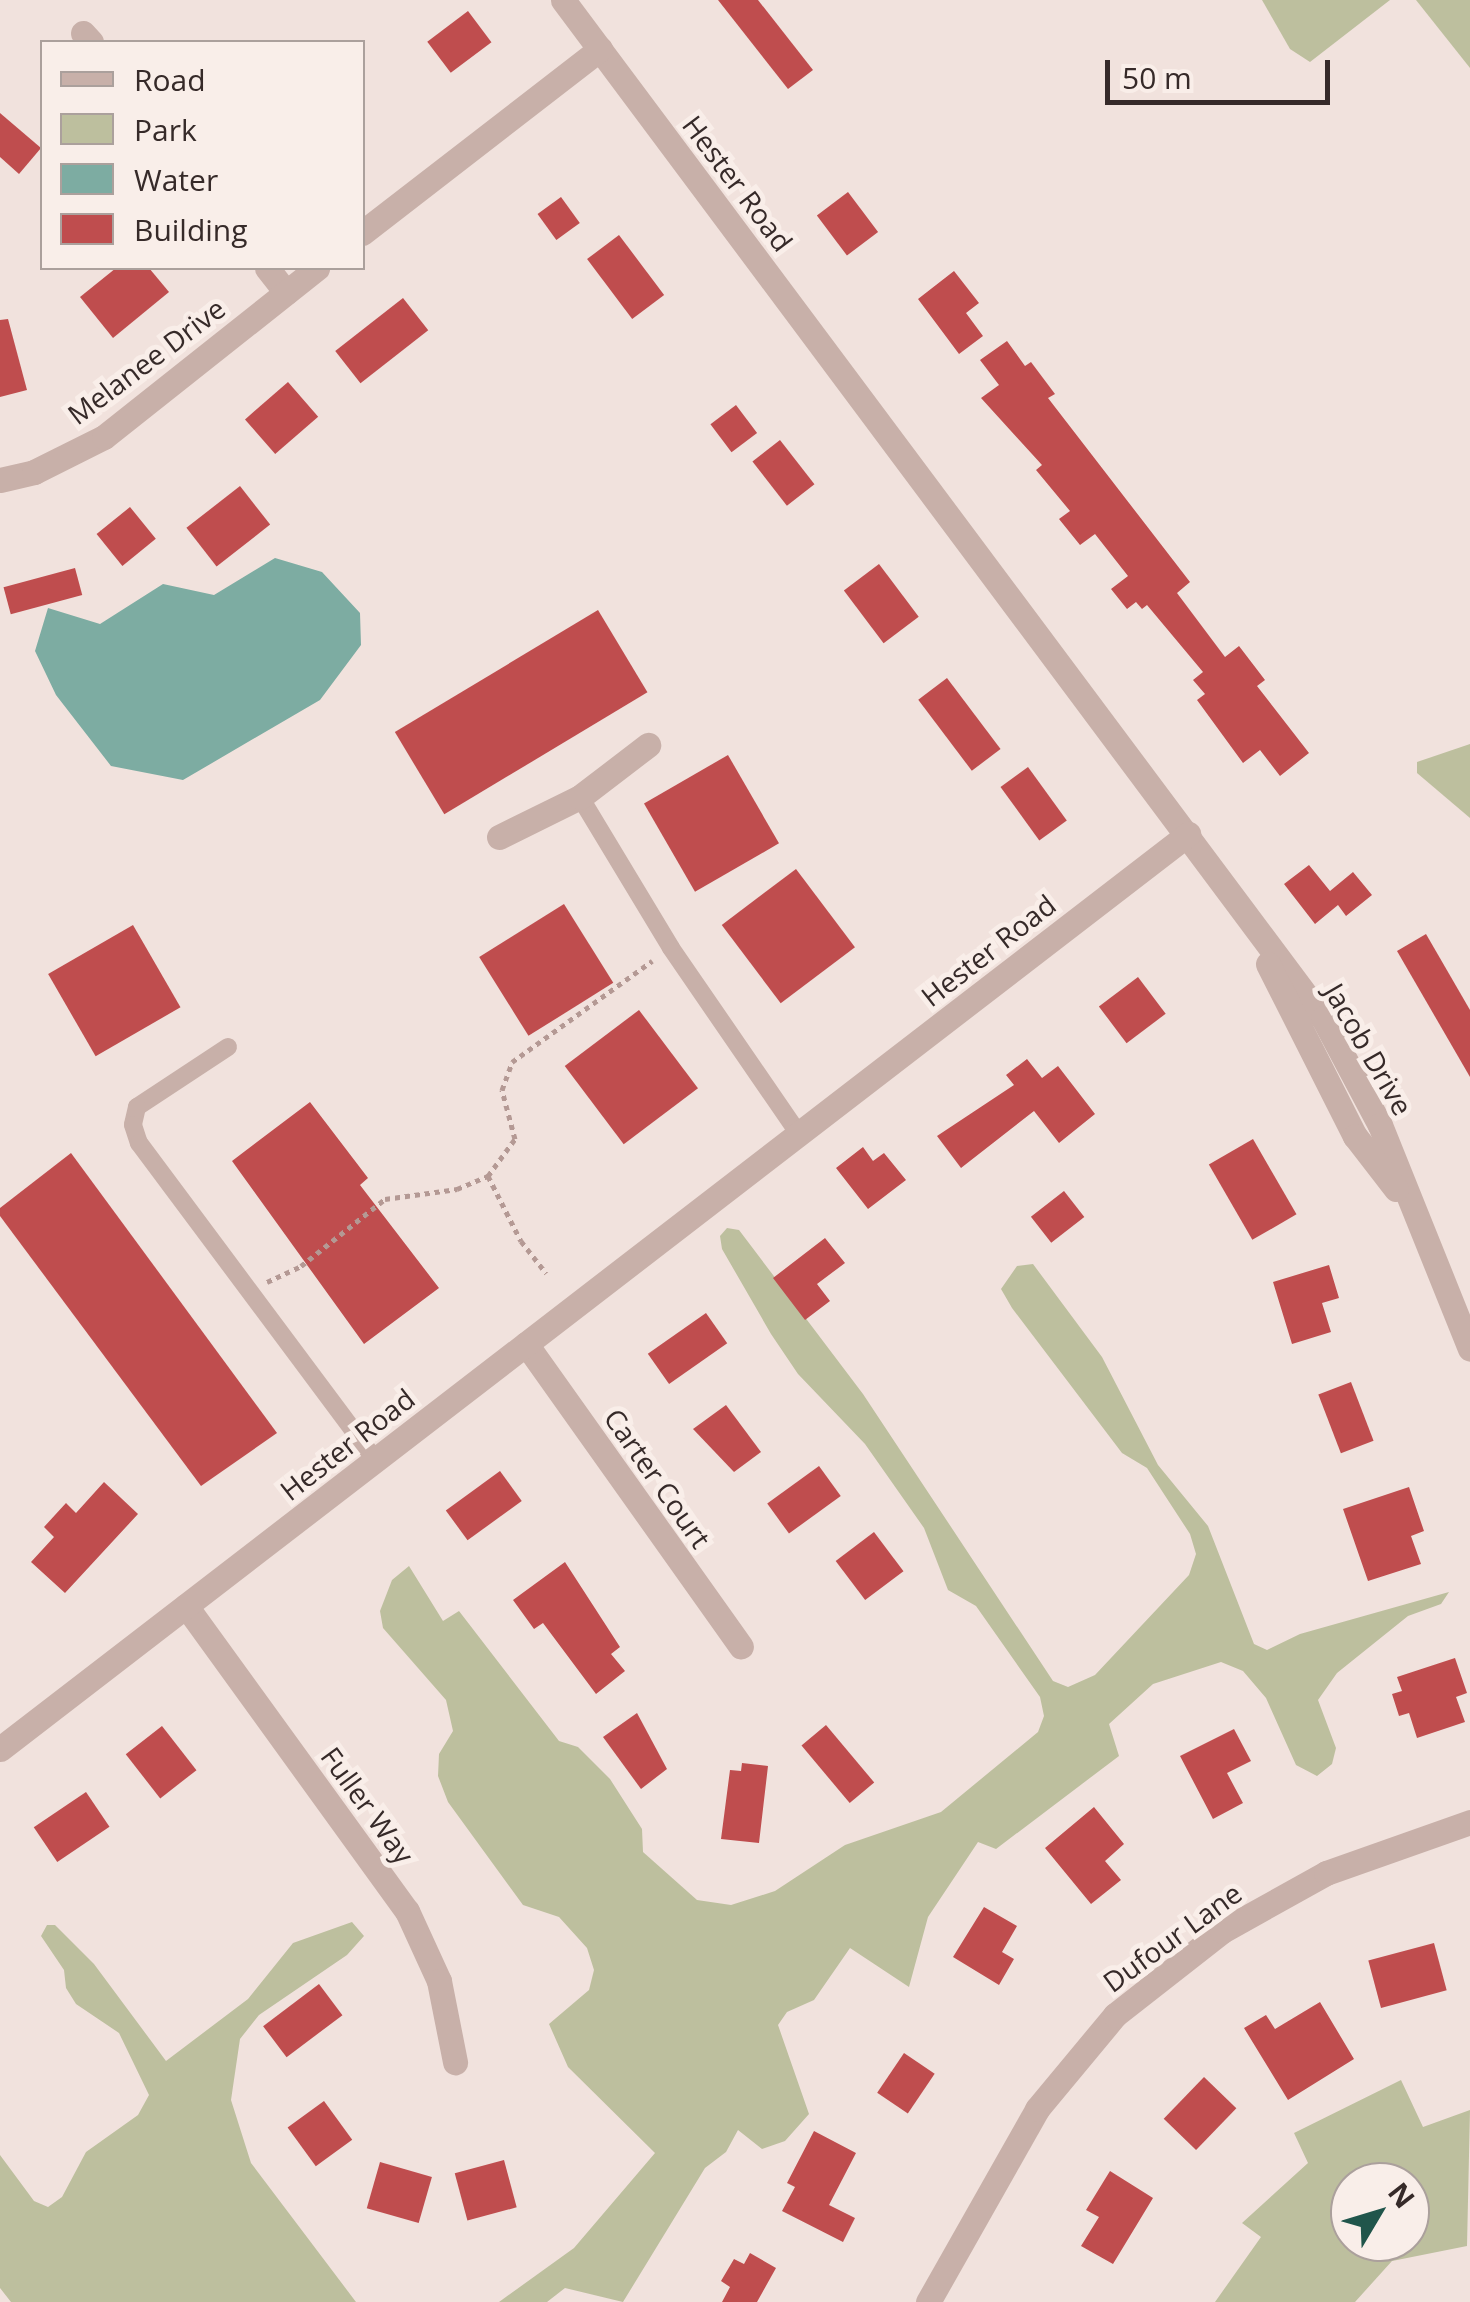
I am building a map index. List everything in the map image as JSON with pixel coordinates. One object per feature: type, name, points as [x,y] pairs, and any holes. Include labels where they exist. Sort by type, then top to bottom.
[{"type":"street","name":"Hester Road","points":[[0,1749],[1188,834],[563,0]]},
{"type":"street","points":[[365,230],[600,49]]},
{"type":"street","points":[[269,270],[286,292]]},
{"type":"street","name":"Melanee Drive","points":[[0,480],[34,472],[104,437],[314,270]]},
{"type":"street","points":[[499,837],[580,797],[648,745]]},
{"type":"street","name":"Jacob Drive","points":[[1188,834],[1254,930],[1296,1028],[1356,1136],[1412,1209],[1470,1349]]},
{"type":"street","name":"Carter Court","points":[[526,1344],[741,1646]]},
{"type":"street","name":"Fuller Way","points":[[186,1606],[407,1911],[439,1981],[455,2062]]},
{"type":"street","name":"Dufour Lane","points":[[928,2302],[1037,2109],[1114,2016],[1222,1931],[1326,1872],[1470,1822]]},
{"type":"lane","points":[[580,797],[671,948],[799,1134]]},
{"type":"lane","points":[[228,1047],[148,1095],[133,1125],[139,1143],[375,1460]]},
{"type":"path","points":[[251,1294],[300,1266],[385,1199],[457,1189],[488,1176],[515,1139],[502,1090],[512,1062],[671,948]]},
{"type":"path","points":[[488,1176],[520,1241],[546,1273]]},
{"type":"green space","points":[[1262,0],[1390,0],[1310,62],[1290,49]]},
{"type":"green space","points":[[1416,0],[1470,0],[1470,68]]},
{"type":"green space","points":[[1470,744],[1470,818],[1417,773],[1417,762]]},
{"type":"green space","points":[[727,1228],[739,1230],[863,1394],[1053,1681],[1068,1687],[1095,1675],[1189,1575],[1196,1554],[1190,1534],[1147,1468],[1122,1453],[1012,1308],[1001,1289],[1017,1266],[1033,1264],[1102,1357],[1158,1465],[1208,1526],[1254,1644],[1267,1650],[1300,1634],[1449,1592],[1441,1604],[1408,1616],[1337,1673],[1318,1700],[1336,1748],[1332,1764],[1317,1776],[1296,1765],[1266,1698],[1243,1671],[1221,1662],[1153,1684],[1109,1724],[1119,1756],[996,1849],[978,1842],[928,1917],[909,1987],[850,1948],[814,2000],[787,2012],[778,2025],[809,2114],[785,2141],[762,2149],[738,2130],[726,2152],[705,2168],[623,2302],[565,2288],[547,2302],[499,2302],[574,2248],[655,2153],[568,2067],[549,2024],[589,1990],[594,1970],[587,1948],[559,1917],[523,1905],[448,1802],[438,1776],[439,1754],[453,1731],[446,1700],[383,1628],[380,1611],[392,1580],[409,1566],[443,1621],[459,1611],[559,1741],[578,1747],[610,1779],[642,1829],[643,1852],[697,1900],[731,1905],[775,1891],[845,1845],[941,1812],[1038,1732],[1044,1716],[1040,1697],[976,1606],[948,1590],[924,1528],[865,1444],[798,1374],[771,1334],[722,1249],[720,1236]]},
{"type":"green space","points":[[352,1922],[364,1936],[347,1955],[259,2015],[240,2039],[231,2100],[251,2163],[356,2302],[11,2302],[0,2288],[0,2155],[34,2201],[48,2207],[62,2197],[86,2152],[138,2115],[149,2095],[119,2033],[76,2004],[66,1988],[64,1970],[41,1936],[47,1925],[55,1925],[94,1964],[166,2061],[248,1999],[293,1943]]},
{"type":"green space","points":[[1401,2080],[1423,2127],[1470,2110],[1467,2246],[1430,2253],[1430,2162],[1330,2162],[1330,2262],[1391,2262],[1355,2302],[1215,2302],[1261,2237],[1242,2223],[1308,2163],[1294,2133]]},
{"type":"water","points":[[275,558],[322,572],[360,613],[361,645],[320,700],[183,780],[111,766],[56,695],[35,651],[48,608],[100,624],[163,584],[214,595]]},
{"type":"building","points":[[718,0],[758,0],[813,70],[788,89]]},
{"type":"building","points":[[468,11],[491,42],[451,73],[427,42]]},
{"type":"building","points":[[0,113],[40,149],[19,174],[0,157]]},
{"type":"building","points":[[848,192],[878,232],[847,255],[817,215]]},
{"type":"building","points":[[561,197],[580,223],[556,240],[538,214]]},
{"type":"building","points":[[619,235],[664,295],[632,319],[587,259]]},
{"type":"building","points":[[114,270],[151,270],[169,292],[113,338],[80,297]]},
{"type":"building","points":[[954,271],[979,303],[966,313],[983,336],[959,354],[918,299]]},
{"type":"building","points":[[403,298],[428,330],[360,383],[335,351]]},
{"type":"building","points":[[8,319],[27,390],[0,397],[0,320]]},
{"type":"building","points":[[1007,341],[1025,366],[1031,362],[1055,394],[1048,398],[1190,582],[1177,593],[1225,657],[1239,646],[1265,680],[1257,686],[1309,753],[1280,776],[1260,750],[1243,763],[1197,700],[1205,694],[1193,680],[1203,672],[1147,605],[1142,609],[1136,602],[1127,609],[1111,589],[1128,576],[1095,534],[1080,545],[1059,519],[1070,511],[1036,470],[1042,465],[981,398],[999,385],[980,360]]},
{"type":"building","points":[[288,382],[318,417],[275,454],[245,419]]},
{"type":"building","points":[[736,405],[757,433],[732,452],[710,424]]},
{"type":"building","points":[[780,440],[814,484],[787,506],[752,462]]},
{"type":"building","points":[[240,486],[270,525],[217,566],[186,528]]},
{"type":"building","points":[[130,507],[156,539],[122,566],[97,534]]},
{"type":"building","points":[[879,564],[919,617],[884,643],[844,590]]},
{"type":"building","points":[[75,568],[82,595],[11,614],[4,587]]},
{"type":"building","points":[[598,610],[647,692],[444,814],[395,732]]},
{"type":"building","points":[[947,678],[1001,749],[972,771],[918,700]]},
{"type":"building","points":[[728,755],[779,843],[695,892],[644,804]]},
{"type":"building","points":[[1028,767],[1067,820],[1039,840],[1000,787]]},
{"type":"building","points":[[1309,865],[1330,891],[1353,872],[1372,895],[1346,916],[1338,905],[1315,924],[1284,884]]},
{"type":"building","points":[[796,869],[855,947],[781,1003],[722,925]]},
{"type":"building","points":[[564,904],[613,983],[528,1036],[479,957]]},
{"type":"building","points":[[133,925],[180,1007],[96,1056],[48,974]]},
{"type":"building","points":[[1426,934],[1470,1010],[1470,1077],[1397,951]]},
{"type":"building","points":[[1138,977],[1166,1014],[1127,1043],[1099,1006]]},
{"type":"building","points":[[639,1010],[698,1088],[624,1144],[565,1066]]},
{"type":"building","points":[[1027,1059],[1042,1078],[1058,1066],[1095,1114],[1059,1143],[1034,1111],[961,1168],[937,1136],[1014,1085],[1006,1075]]},
{"type":"building","points":[[310,1102],[368,1178],[360,1185],[439,1288],[364,1344],[232,1161]]},
{"type":"building","points":[[1253,1139],[1296,1214],[1252,1240],[1209,1164]]},
{"type":"building","points":[[863,1147],[873,1161],[884,1153],[906,1180],[868,1209],[836,1168]]},
{"type":"building","points":[[71,1153],[277,1433],[201,1486],[0,1216],[0,1208]]},
{"type":"building","points":[[1064,1191],[1084,1217],[1051,1243],[1031,1217]]},
{"type":"building","points":[[825,1238],[845,1263],[817,1284],[830,1301],[805,1320],[773,1278]]},
{"type":"building","points":[[1329,1265],[1339,1298],[1322,1303],[1331,1332],[1292,1344],[1273,1282]]},
{"type":"building","points":[[706,1313],[727,1343],[669,1384],[648,1354]]},
{"type":"building","points":[[1351,1382],[1374,1441],[1341,1453],[1318,1395]]},
{"type":"building","points":[[726,1405],[761,1452],[734,1472],[693,1429]]},
{"type":"building","points":[[819,1466],[841,1496],[789,1534],[767,1504]]},
{"type":"building","points":[[500,1471],[522,1501],[468,1540],[446,1510]]},
{"type":"building","points":[[104,1482],[138,1514],[65,1593],[31,1562],[54,1537],[44,1527],[66,1503],[76,1513]]},
{"type":"building","points":[[1409,1487],[1424,1531],[1411,1536],[1421,1564],[1368,1581],[1343,1509]]},
{"type":"building","points":[[874,1532],[903,1571],[865,1600],[836,1561]]},
{"type":"building","points":[[565,1562],[620,1647],[611,1654],[625,1671],[596,1694],[543,1623],[534,1629],[513,1600]]},
{"type":"building","points":[[1455,1658],[1467,1693],[1456,1697],[1465,1722],[1417,1738],[1409,1713],[1399,1716],[1392,1694],[1402,1691],[1397,1677]]},
{"type":"building","points":[[637,1713],[667,1769],[641,1789],[603,1737]]},
{"type":"building","points":[[826,1725],[874,1782],[850,1803],[801,1746]]},
{"type":"building","points":[[162,1726],[196,1770],[160,1798],[126,1754]]},
{"type":"building","points":[[1234,1729],[1251,1761],[1227,1773],[1243,1803],[1213,1819],[1180,1756]]},
{"type":"building","points":[[742,1763],[768,1766],[759,1843],[721,1839],[730,1770],[741,1771]]},
{"type":"building","points":[[86,1792],[109,1827],[57,1862],[34,1827]]},
{"type":"building","points":[[1094,1807],[1124,1844],[1105,1861],[1121,1880],[1091,1904],[1045,1848]]},
{"type":"building","points":[[984,1907],[1017,1926],[1002,1952],[1014,1959],[999,1985],[953,1957]]},
{"type":"building","points":[[1434,1943],[1447,1990],[1381,2008],[1368,1961]]},
{"type":"building","points":[[319,1984],[342,2015],[287,2057],[263,2026]]},
{"type":"building","points":[[1320,2002],[1354,2059],[1288,2100],[1244,2028],[1266,2015],[1275,2029]]},
{"type":"building","points":[[904,2053],[935,2074],[908,2113],[877,2093]]},
{"type":"building","points":[[1204,2077],[1236,2108],[1196,2150],[1164,2119]]},
{"type":"building","points":[[324,2101],[352,2140],[316,2166],[288,2127]]},
{"type":"building","points":[[814,2131],[856,2153],[829,2205],[855,2218],[843,2242],[782,2211],[795,2187],[787,2183]]},
{"type":"building","points":[[504,2160],[517,2207],[467,2221],[455,2173]]},
{"type":"building","points":[[380,2162],[432,2177],[419,2223],[367,2208]]},
{"type":"building","points":[[1110,2171],[1153,2198],[1113,2264],[1081,2246],[1099,2217],[1086,2210]]},
{"type":"building","points":[[750,2253],[776,2268],[757,2302],[722,2302],[730,2287],[721,2281],[734,2259],[744,2264]]}]
